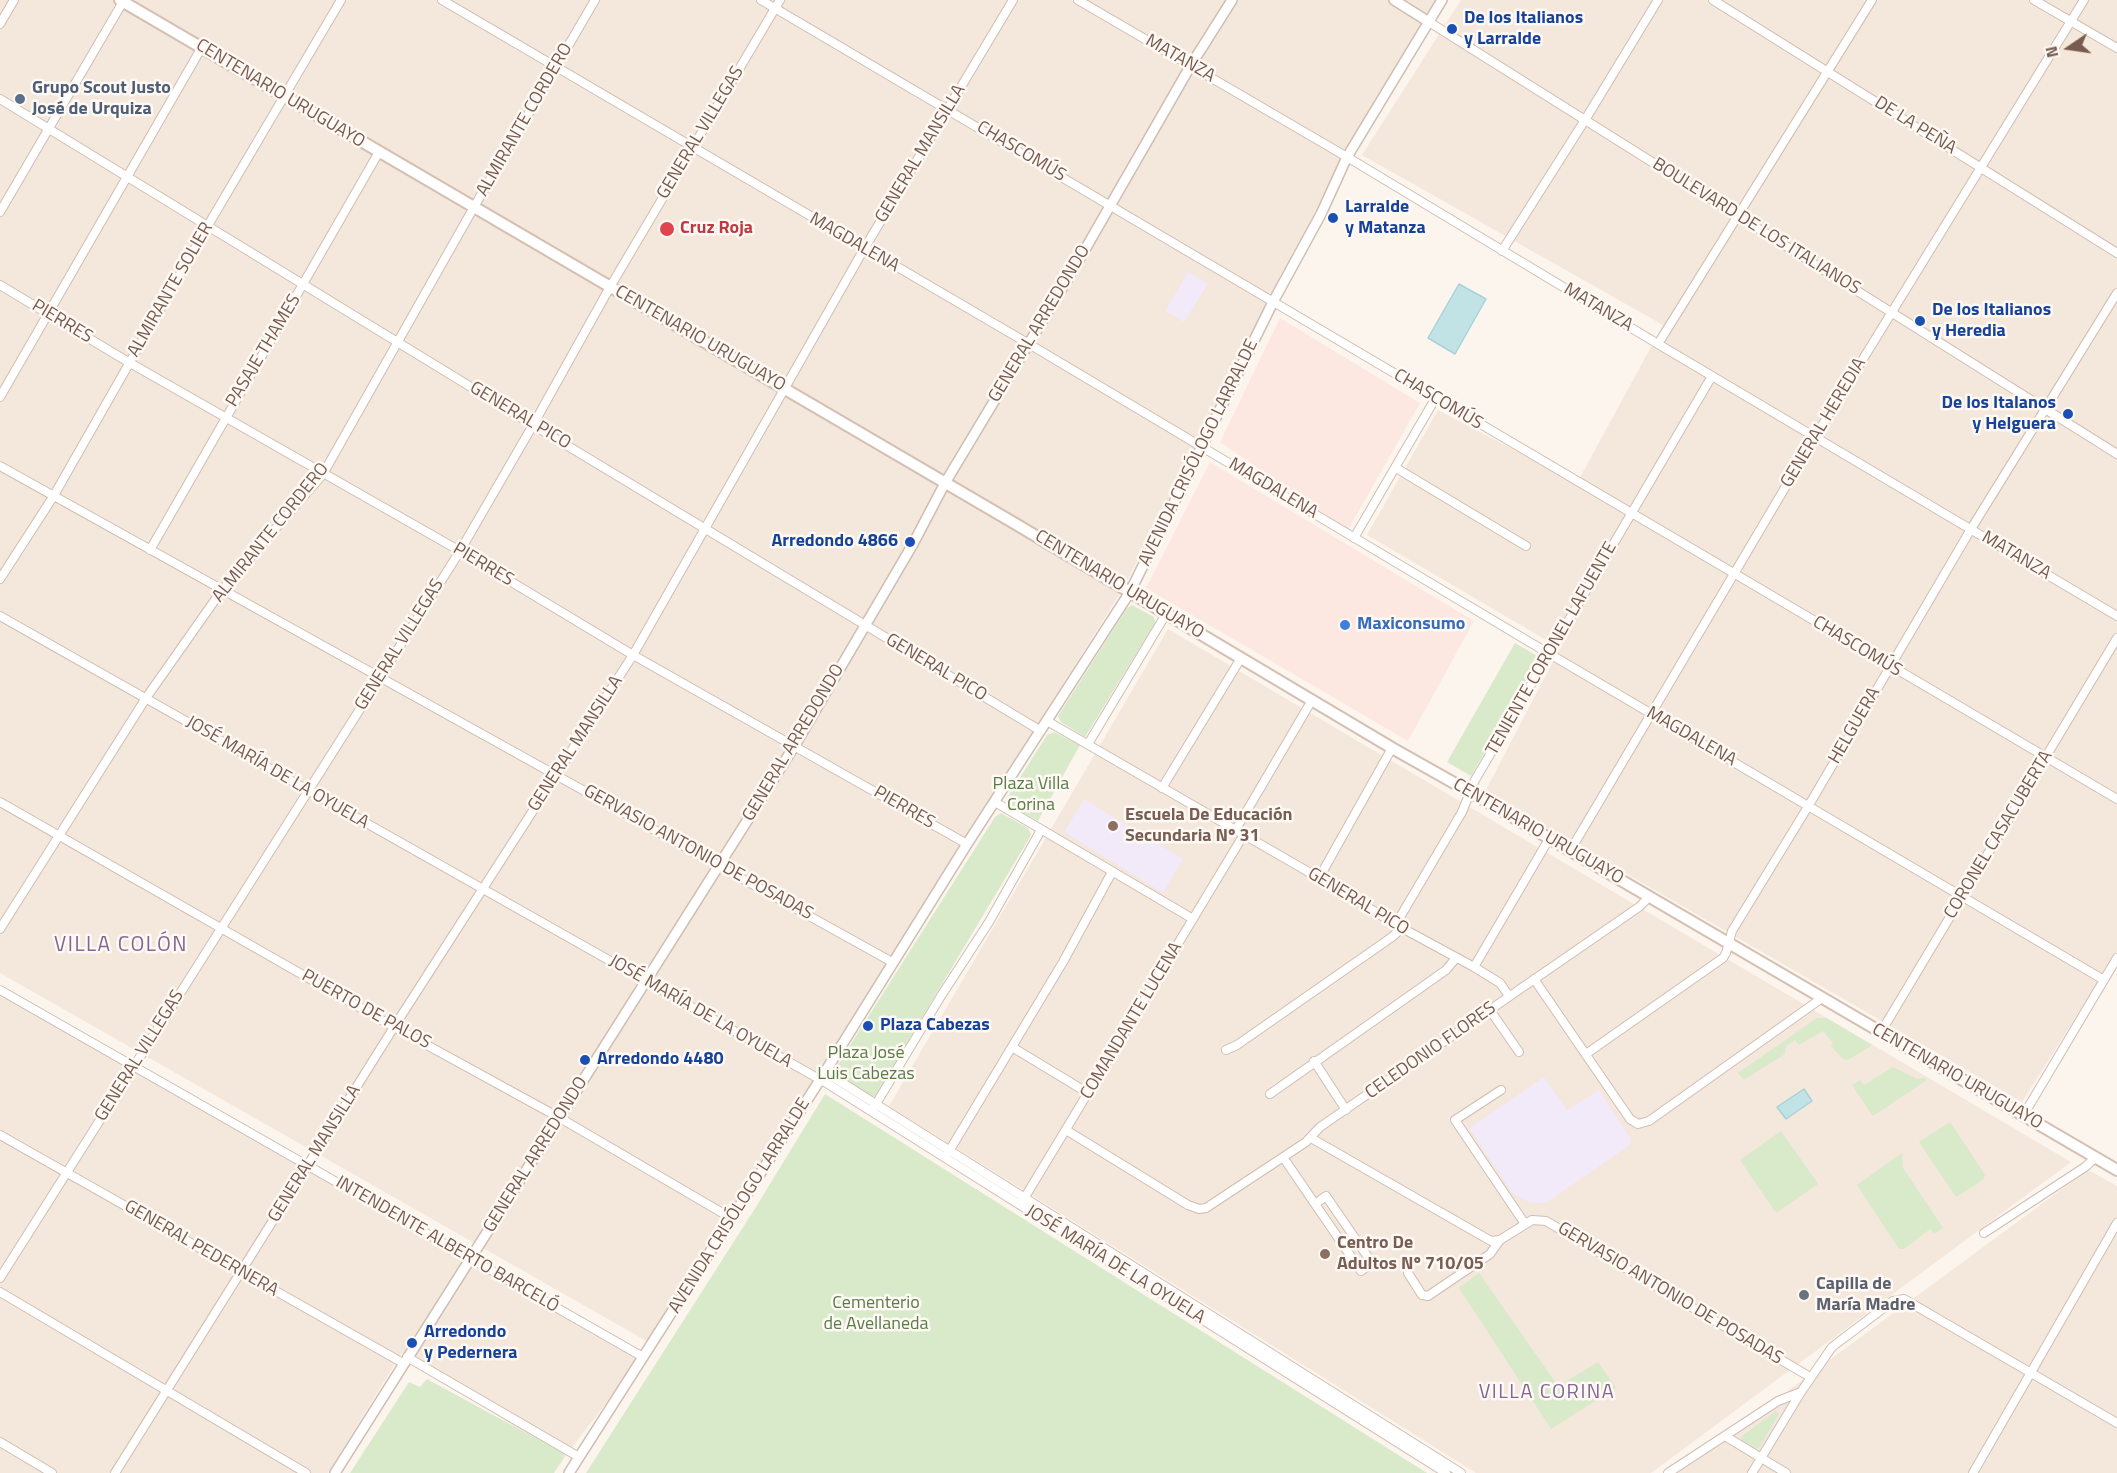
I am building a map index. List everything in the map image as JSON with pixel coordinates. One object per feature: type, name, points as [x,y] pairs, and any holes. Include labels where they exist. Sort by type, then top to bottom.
[{"type":"main road","name":"CENTENARIO URUGUAYO","points":[[122,1],[784,388],[1392,748],[2117,1170]]},
{"type":"street","points":[[0,24],[14,0]]},
{"type":"street","name":"ALMIRANTE SOLIER","points":[[0,579],[52,496],[341,0]]},
{"type":"street","name":"MAGDALENA","points":[[442,0],[1029,344],[2104,980]]},
{"type":"street","name":"ALMIRANTE CORDERO","points":[[0,929],[146,698],[222,590],[322,474],[595,0]]},
{"type":"street","name":"CHASCOMÚS","points":[[761,0],[2117,799]]},
{"type":"street","name":"GENERAL VILLEGAS","points":[[0,1278],[459,551],[610,287],[780,0]]},
{"type":"street","name":"GENERAL MANSILLA","points":[[115,1473],[482,888],[633,655],[864,249],[1013,0]]},
{"type":"street","name":"MATANZA","points":[[1078,0],[1347,157],[2117,616]]},
{"type":"street","name":"GENERAL ARREDONDO","points":[[335,1473],[795,745],[913,544],[945,483],[1029,344],[1191,65],[1232,0]]},
{"type":"street","name":"BOULEVARD DE LOS ITALIANOS","points":[[1394,0],[2117,454]]},
{"type":"street","name":"AVENIDA CRISÓLOGO LARRALDE","points":[[569,1473],[967,844],[1130,592],[1274,302],[1321,214],[1347,157],[1442,0]]},
{"type":"street","points":[[1502,250],[1658,0]]},
{"type":"street","name":"DE LA PEÑA","points":[[1713,0],[2117,254]]},
{"type":"street","points":[[1658,344],[1872,0]]},
{"type":"street","points":[[2034,0],[2117,48]]},
{"type":"street","name":"GENERAL HEREDIA","points":[[1570,851],[1815,437],[2084,0]]},
{"type":"street","points":[[0,212],[122,1]]},
{"type":"street","points":[[0,397],[202,47]]},
{"type":"street","name":"GENERAL PICO","points":[[0,99],[533,425],[1041,731]]},
{"type":"street","name":"PASAJE THAMES","points":[[150,550],[379,152]]},
{"type":"street","name":"PIERRES","points":[[0,285],[224,418],[459,551],[633,655],[967,844]]},
{"type":"street","name":"HELGUERA","points":[[1586,1054],[1723,958],[1730,945],[1732,931],[1971,529],[2117,292]]},
{"type":"street","name":"TENIENTE CORONEL LAFUENTE","points":[[1226,1050],[1237,1045],[1392,937],[1548,653],[1712,376]]},
{"type":"street","points":[[1354,538],[1435,399]]},
{"type":"street","name":"GERVASIO ANTONIO DE POSADAS","points":[[0,466],[556,773],[892,962]]},
{"type":"street","points":[[1396,468],[1526,546]]},
{"type":"street","points":[[1088,744],[1166,614]]},
{"type":"street","name":"JOSÉ MARÍA DE LA OYUELA","points":[[0,616],[645,981],[822,1076],[1446,1473]]},
{"type":"street","name":"CORONEL CASACUBERTA","points":[[1881,1032],[2117,638]]},
{"type":"street","points":[[1162,788],[1241,658]]},
{"type":"street","points":[[1235,831],[1312,700]]},
{"type":"street","name":"GENERAL PICO","points":[[1047,721],[1399,926],[1474,967],[1500,983],[1509,996]]},
{"type":"street","points":[[1319,878],[1392,748]]},
{"type":"street","name":"PUERTO DE PALOS","points":[[0,802],[394,1027],[560,1118],[731,1218]]},
{"type":"street","points":[[995,802],[1193,919]]},
{"type":"street","points":[[874,1108],[988,922],[1041,830]]},
{"type":"street","name":"COMANDANTE LUCENA","points":[[1022,1202],[1243,836]]},
{"type":"street","points":[[1474,967],[1549,839]]},
{"type":"street","points":[[947,1154],[1063,962],[1112,872]]},
{"type":"street","name":"CELEDONIO FLORES","points":[[1066,1130],[1188,1205],[1198,1209],[1212,1205],[1311,1138],[1320,1127],[1639,907],[1649,897]]},
{"type":"street","points":[[1270,1094],[1446,970],[1456,958]]},
{"type":"street","points":[[2023,1116],[2117,958]]},
{"type":"street","points":[[1534,979],[1630,1119],[1638,1124],[1649,1121],[1822,998]]},
{"type":"street","name":"INTENDENTE ALBERTO BARCELÓ","points":[[0,990],[643,1357]]},
{"type":"street","points":[[1490,1010],[1519,1052]]},
{"type":"street","points":[[1012,1047],[1088,1093]]},
{"type":"street","points":[[1314,1062],[1346,1110]]},
{"type":"street","points":[[1311,1138],[1484,1238],[1496,1242],[1525,1224],[1455,1120],[1501,1090]]},
{"type":"street","name":"GENERAL PEDERNERA","points":[[0,1135],[241,1272],[579,1456]]},
{"type":"street","points":[[1283,1157],[1315,1204],[1361,1271],[1372,1263],[1326,1196],[1315,1204]]},
{"type":"street","points":[[1984,1233],[2085,1167],[2095,1158]]},
{"type":"street","name":"JOSÉ MARÍA DE LA OYUELA","points":[[1022,1202],[1461,1473]]},
{"type":"street","name":"GERVASIO ANTONIO DE POSADAS","points":[[1525,1224],[1532,1220],[1546,1221],[1810,1377]]},
{"type":"street","points":[[1973,1473],[2117,1223]]},
{"type":"street","points":[[1408,1273],[1422,1295],[1428,1296],[1490,1254],[1500,1240]]},
{"type":"street","points":[[0,1292],[306,1473]]},
{"type":"street","points":[[1752,1473],[1800,1392],[1828,1351],[1842,1337],[1893,1301],[1904,1299],[2117,1423]]},
{"type":"street","points":[[1668,1473],[1778,1401],[1800,1392]]},
{"type":"street","points":[[1725,1436],[1786,1473]]},
{"type":"street","points":[[0,1442],[52,1473]]},
{"type":"shaded area","points":[[0,0],[1440,0],[1345,153],[1124,587],[650,1343],[0,973]]},
{"type":"shaded area","points":[[1461,0],[2117,0],[2117,952],[2022,1102],[1485,792],[1560,648],[1367,535],[1438,410],[1577,483],[1663,325],[1362,155]]},
{"type":"shaded area","points":[[1188,272],[1208,284],[1184,322],[1165,311]]},
{"type":"shaded area","points":[[1280,318],[1420,403],[1348,530],[1220,442]]},
{"type":"shaded area","points":[[1210,462],[1474,621],[1408,741],[1146,588]]},
{"type":"shaded area","points":[[1168,629],[2071,1162],[1651,1473],[1476,1473],[889,1106]]},
{"type":"shaded area","points":[[1084,799],[1183,859],[1163,893],[1064,832]]},
{"type":"shaded area","points":[[0,996],[639,1360],[564,1458],[401,1354],[328,1473],[0,1473]]},
{"type":"shaded area","points":[[1544,1077],[1567,1110],[1599,1090],[1631,1139],[1630,1145],[1546,1203],[1531,1203],[1513,1194],[1469,1128]]},
{"type":"shaded area","points":[[2088,1170],[2117,1186],[2117,1473],[1676,1473]]},
{"type":"green space","points":[[1132,605],[1154,617],[1155,623],[1085,737],[1061,722],[1058,716],[1127,608]]},
{"type":"green space","points":[[1515,643],[1539,657],[1471,776],[1447,762]]},
{"type":"green space","name":"Plaza Villa Corina","points":[[1054,732],[1080,745],[1038,821],[1010,805],[1007,798],[1047,735]]},
{"type":"green space","name":"Plaza José Luis Cabezas","points":[[1001,813],[1028,828],[1030,837],[875,1096],[869,1097],[836,1074],[835,1069],[995,817]]},
{"type":"green space","points":[[1817,1018],[1827,1018],[1872,1045],[1848,1060],[1843,1059],[1831,1046],[1833,1043],[1823,1031],[1799,1045],[1795,1040],[1786,1046],[1785,1054],[1744,1080],[1738,1073]]},
{"type":"green space","points":[[1893,1067],[1917,1079],[1927,1080],[1873,1116],[1852,1085],[1860,1080],[1864,1085]]},
{"type":"green space","name":"Cementerio de Avellaneda","points":[[825,1094],[1427,1473],[586,1473],[754,1210]]},
{"type":"green space","points":[[1950,1122],[1985,1175],[1983,1180],[1956,1197],[1919,1142]]},
{"type":"green space","points":[[1781,1131],[1818,1184],[1776,1213],[1740,1160]]},
{"type":"green space","points":[[1902,1153],[1903,1168],[1943,1228],[1934,1234],[1930,1229],[1904,1249],[1899,1249],[1857,1185]]},
{"type":"green space","points":[[1479,1273],[1558,1386],[1598,1362],[1616,1388],[1551,1429],[1459,1288]]},
{"type":"green space","points":[[427,1379],[563,1453],[564,1458],[554,1473],[350,1473],[409,1382],[420,1387]]},
{"type":"green space","points":[[1776,1411],[1779,1414],[1757,1449],[1741,1440],[1742,1436]]},
{"type":"water","points":[[1459,284],[1486,299],[1455,354],[1428,338]]},
{"type":"water","points":[[1804,1089],[1812,1101],[1786,1119],[1777,1107]]},
{"type":"place","name":"De los Italianos y Larralde","points":[[1452,29]]},
{"type":"place","name":"Grupo Scout Justo José de Urquiza","points":[[20,99]]},
{"type":"place","name":"Larralde y Matanza","points":[[1333,218]]},
{"type":"place","name":"Cruz Roja","points":[[667,229]]},
{"type":"place","name":"De los Italianos y Heredia","points":[[1920,321]]},
{"type":"place","name":"De los Italanos y Helguera","points":[[2068,414]]},
{"type":"place","name":"Arredondo 4866","points":[[910,542]]},
{"type":"place","name":"Maxiconsumo","points":[[1345,625]]},
{"type":"place","name":"Escuela De Educación Secundaria Nº 31","points":[[1113,826]]},
{"type":"place","name":"Plaza Cabezas","points":[[868,1026]]},
{"type":"place","name":"Arredondo 4480","points":[[585,1060]]},
{"type":"place","name":"Centro De Adultos Nº 710/05","points":[[1325,1254]]},
{"type":"place","name":"Capilla de María Madre","points":[[1804,1295]]},
{"type":"place","name":"Arredondo y Pedernera","points":[[412,1343]]},
{"type":"district","name":"VILLA COLÓN","points":[[121,946]]},
{"type":"district","name":"VILLA CORINA","points":[[1547,1393]]}]
